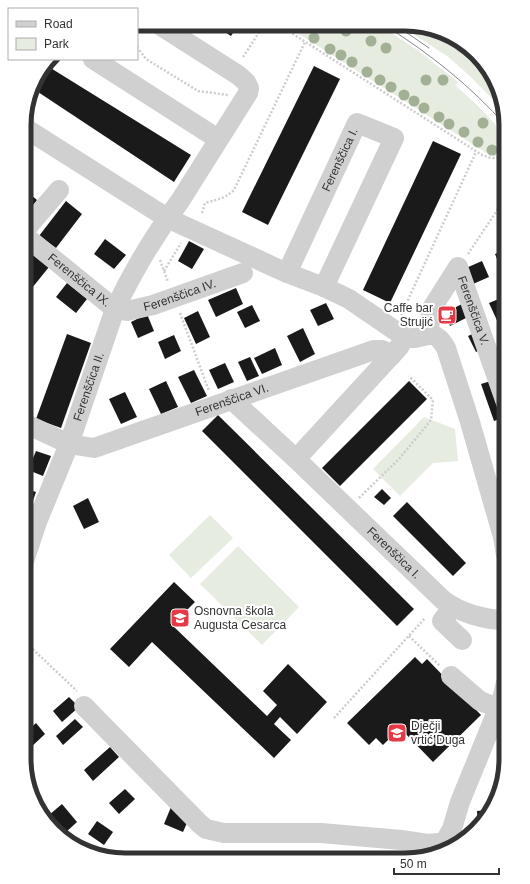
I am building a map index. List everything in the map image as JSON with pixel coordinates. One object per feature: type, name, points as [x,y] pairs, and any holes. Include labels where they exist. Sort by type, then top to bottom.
[{"type":"street","points":[[167,218],[180,201],[218,139],[246,98],[250,88],[238,75],[169,31]]},
{"type":"street","points":[[95,60],[218,139]]},
{"type":"street","name":"Ferenščica I.","points":[[287,273],[357,123],[394,138],[324,287]]},
{"type":"street","points":[[31,132],[167,218],[287,273],[324,287],[349,299],[406,338],[414,339],[428,335],[439,339],[446,348],[470,422],[499,522]]},
{"type":"street","points":[[31,223],[59,190]]},
{"type":"street","name":"Ferenščica II.","points":[[31,520],[69,444],[115,309],[122,294],[167,218]]},
{"type":"street","name":"Ferenščica IX.","points":[[31,241],[115,309]]},
{"type":"street","name":"Ferenščica V.","points":[[428,335],[432,308],[458,267]]},
{"type":"street","name":"Ferenščica V.","points":[[458,267],[499,383]]},
{"type":"street","name":"Ferenščica IV.","points":[[115,309],[136,309],[174,298],[243,274]]},
{"type":"street","points":[[296,459],[406,338]]},
{"type":"street","name":"Ferenščica VI.","points":[[31,427],[69,444],[94,448],[374,350],[382,350],[392,355]]},
{"type":"street","name":"Ferenščica I.","points":[[222,402],[296,459],[443,600],[453,607],[499,620]]},
{"type":"street","points":[[453,607],[442,621],[462,640]]},
{"type":"street","points":[[450,676],[480,701],[499,699]]},
{"type":"street","points":[[84,706],[194,819],[206,829],[224,833],[321,834],[401,840],[442,845]]},
{"type":"street","points":[[448,842],[460,802],[499,708]]},
{"type":"path","points":[[243,57],[260,31]]},
{"type":"path","points":[[288,31],[476,152],[491,158],[499,158]]},
{"type":"path","points":[[202,213],[205,203],[219,200],[230,195],[234,190],[305,42]]},
{"type":"path","points":[[138,48],[146,59],[198,91],[246,98]]},
{"type":"path","points":[[397,320],[404,310],[476,152]]},
{"type":"path","points":[[458,267],[499,207]]},
{"type":"path","points":[[164,271],[182,242]]},
{"type":"path","points":[[155,261],[158,257],[174,298],[222,402]]},
{"type":"path","points":[[359,498],[399,459],[431,420],[433,400],[409,376]]},
{"type":"path","points":[[334,718],[428,614]]},
{"type":"path","points":[[409,636],[450,676]]},
{"type":"path","points":[[31,648],[88,702],[84,706]]},
{"type":"green space","points":[[294,31],[388,31],[416,49],[458,82],[455,85],[477,105],[499,129],[499,156],[493,156]]},
{"type":"green space","points":[[409,31],[430,34],[439,37],[472,58],[480,68],[492,89],[497,103],[470,76],[447,56]]},
{"type":"green space","points":[[424,417],[455,429],[458,461],[433,463],[400,496],[373,469]]},
{"type":"green space","points":[[210,515],[233,538],[191,578],[169,555]]},
{"type":"green space","points":[[238,546],[299,607],[262,645],[200,584]]},
{"type":"building","points":[[223,31],[234,31],[231,36]]},
{"type":"building","points":[[314,66],[340,79],[268,225],[242,212]]},
{"type":"building","points":[[50,68],[191,155],[174,182],[37,91]]},
{"type":"building","points":[[433,141],[461,154],[390,303],[363,290]]},
{"type":"building","points":[[31,195],[37,200],[31,208]]},
{"type":"building","points":[[66,201],[82,214],[56,248],[39,236]]},
{"type":"building","points":[[105,239],[126,255],[114,269],[94,254]]},
{"type":"building","points":[[189,241],[204,249],[192,269],[178,261]]},
{"type":"building","points":[[499,252],[499,264],[495,254]]},
{"type":"building","points":[[31,253],[49,267],[32,288],[31,287]]},
{"type":"building","points":[[482,261],[489,277],[473,284],[466,268]]},
{"type":"building","points":[[67,283],[87,299],[76,313],[56,297]]},
{"type":"building","points":[[236,288],[243,304],[216,317],[208,300]]},
{"type":"building","points":[[499,299],[499,325],[489,303]]},
{"type":"building","points":[[326,303],[334,319],[318,326],[310,310]]},
{"type":"building","points":[[464,303],[470,316],[450,326],[444,313]]},
{"type":"building","points":[[252,305],[260,321],[245,328],[237,312]]},
{"type":"building","points":[[198,311],[210,337],[196,344],[184,318]]},
{"type":"building","points":[[147,314],[154,331],[138,338],[131,322]]},
{"type":"building","points":[[303,328],[315,354],[300,362],[287,336]]},
{"type":"building","points":[[477,332],[485,348],[476,352],[468,336]]},
{"type":"building","points":[[67,334],[91,343],[61,428],[36,419]]},
{"type":"building","points":[[174,335],[181,351],[165,359],[158,342]]},
{"type":"building","points":[[275,348],[282,365],[262,374],[254,358]]},
{"type":"building","points":[[250,357],[259,376],[247,381],[238,362]]},
{"type":"building","points":[[225,363],[234,382],[218,389],[209,370]]},
{"type":"building","points":[[194,370],[207,396],[191,403],[178,377]]},
{"type":"building","points":[[494,380],[499,395],[499,419],[494,421],[481,384]]},
{"type":"building","points":[[166,381],[178,407],[161,414],[149,389]]},
{"type":"building","points":[[409,381],[427,399],[340,486],[322,468]]},
{"type":"building","points":[[125,392],[137,417],[121,424],[109,399]]},
{"type":"building","points":[[218,415],[414,609],[397,626],[202,431]]},
{"type":"building","points":[[36,451],[51,456],[43,476],[31,471],[31,463]]},
{"type":"building","points":[[382,489],[391,498],[384,505],[374,497]]},
{"type":"building","points":[[31,490],[36,492],[31,506]]},
{"type":"building","points":[[88,498],[99,522],[84,529],[73,506]]},
{"type":"building","points":[[407,502],[466,563],[453,576],[393,516]]},
{"type":"building","points":[[174,582],[195,602],[172,625],[267,716],[277,705],[263,691],[288,664],[327,702],[297,734],[280,717],[274,724],[291,740],[274,758],[152,642],[129,667],[110,649]]},
{"type":"building","points":[[415,657],[422,664],[427,659],[481,715],[433,762],[400,728],[383,745],[376,738],[369,745],[347,723]]},
{"type":"building","points":[[69,697],[79,707],[62,722],[53,711]]},
{"type":"building","points":[[75,719],[83,727],[63,745],[56,736]]},
{"type":"building","points":[[36,723],[45,734],[31,747],[31,728]]},
{"type":"building","points":[[110,747],[119,757],[93,781],[84,770]]},
{"type":"building","points":[[125,789],[135,799],[119,814],[109,803]]},
{"type":"building","points":[[62,804],[77,822],[66,832],[49,815]]},
{"type":"building","points":[[171,807],[190,816],[183,832],[164,824]]},
{"type":"building","points":[[483,810],[478,819],[477,811]]},
{"type":"building","points":[[97,821],[113,832],[104,845],[88,834]]},
{"type":"tram line","points":[[393,31],[434,59],[479,97],[498,117]]},
{"type":"tram line","points":[[404,31],[429,48]]},
{"type":"place","name":"Caffe bar Strujić","points":[[447,315]]},
{"type":"place","name":"Osnovna škola Augusta Cesarca","points":[[180,618]]},
{"type":"place","name":"Dječji vrtić Duga","points":[[397,733]]}]
